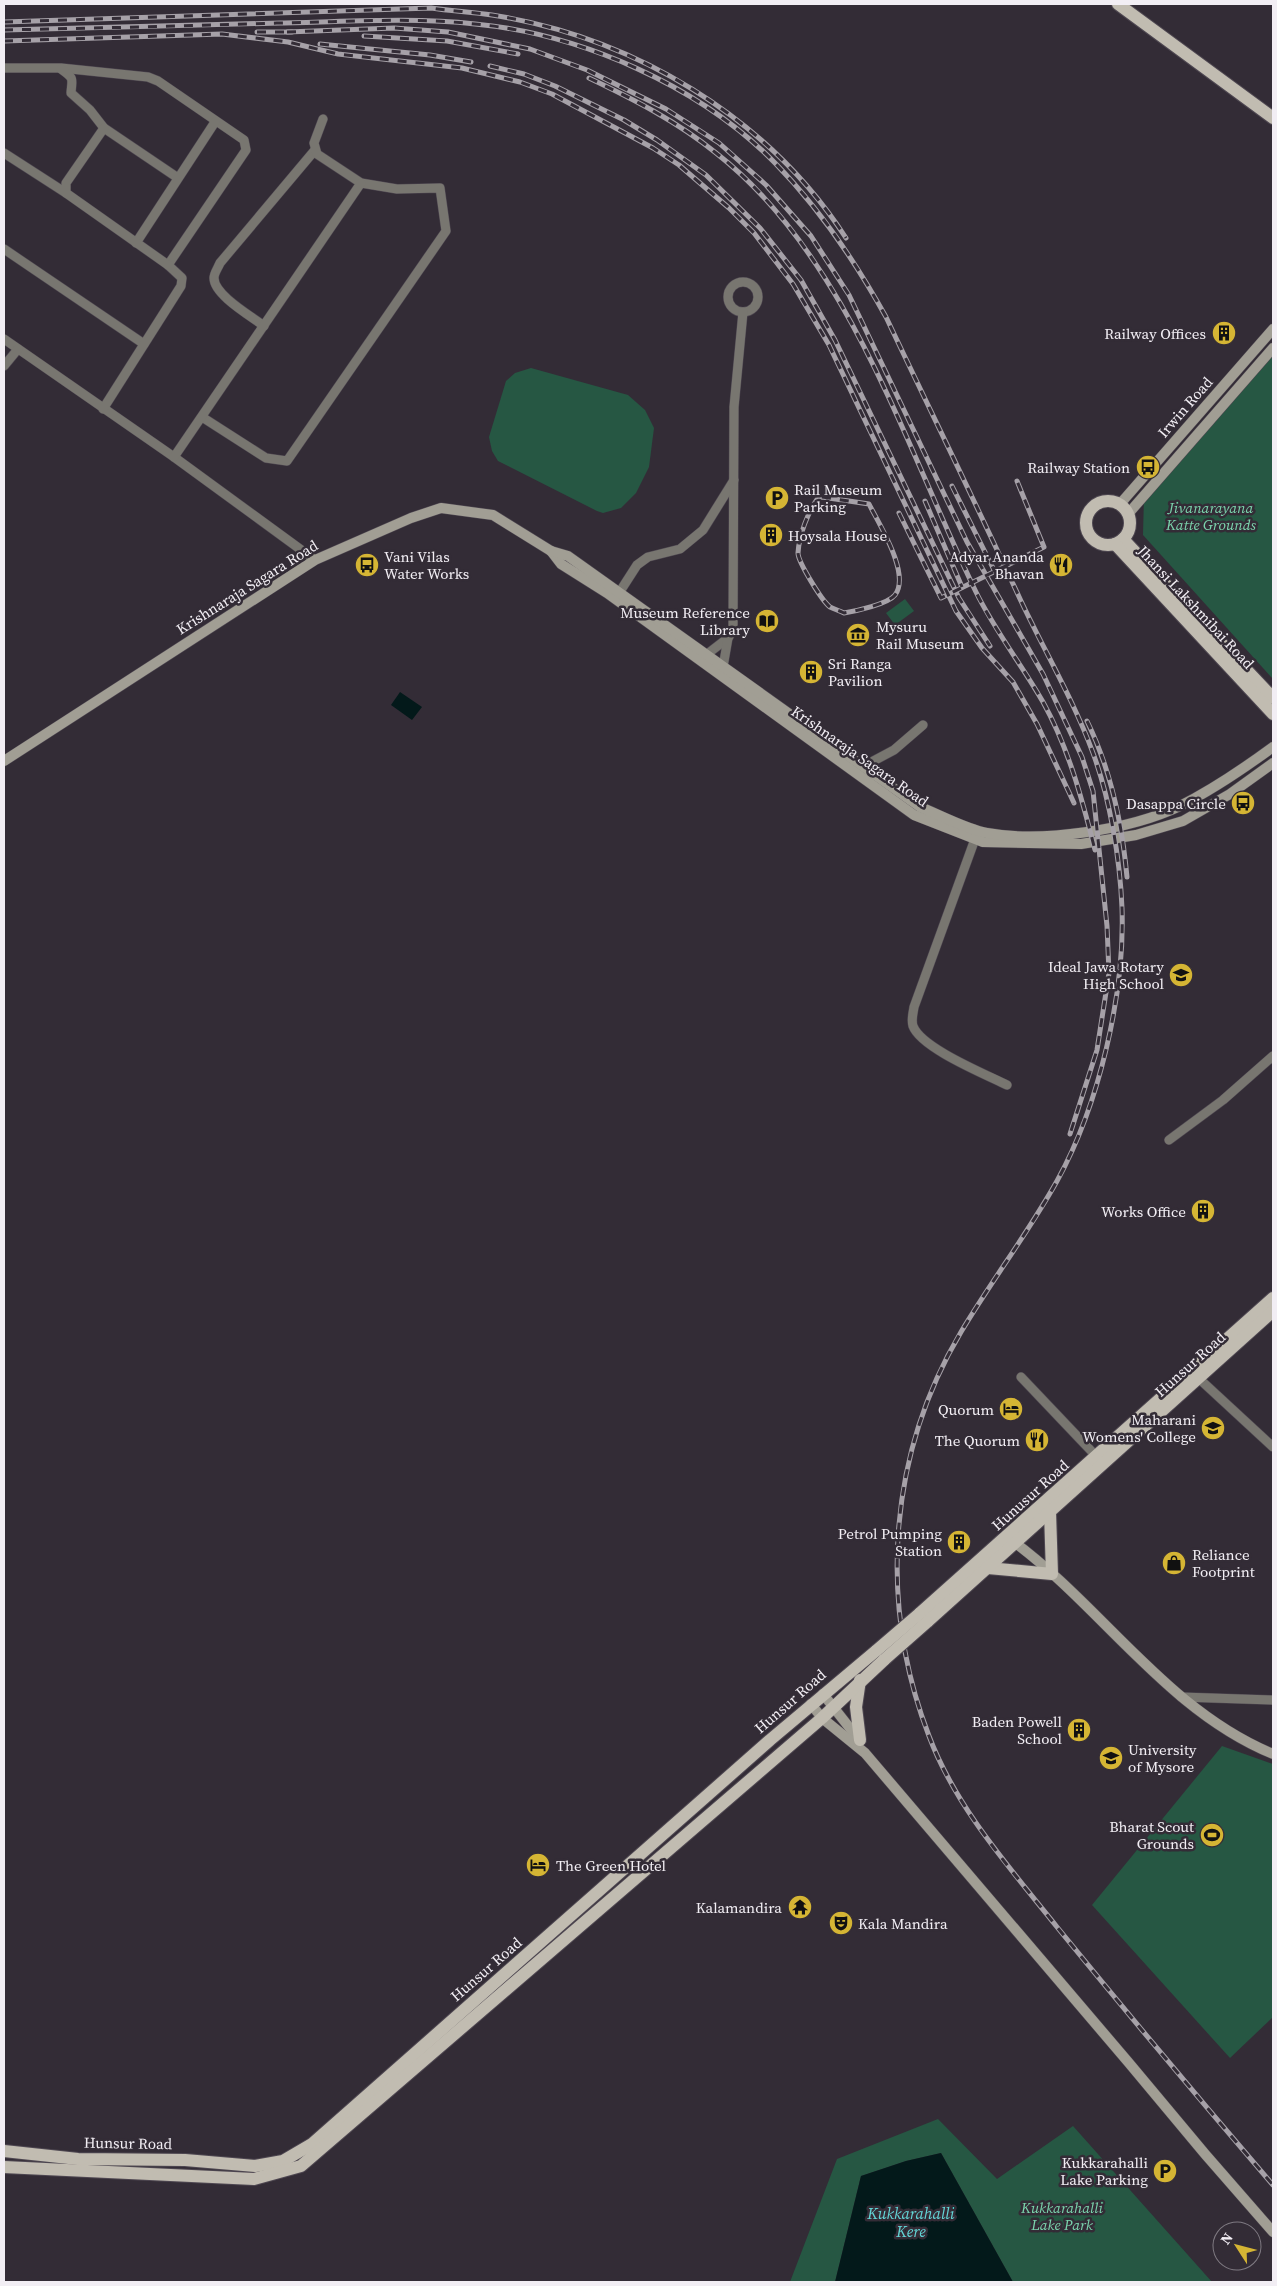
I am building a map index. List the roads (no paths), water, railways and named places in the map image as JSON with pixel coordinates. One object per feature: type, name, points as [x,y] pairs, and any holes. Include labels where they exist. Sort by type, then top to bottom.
[{"type":"main road","points":[[1118,4],[1273,118]]},
{"type":"main road","name":"Irwin Road","points":[[1124,509],[1273,329]]},
{"type":"main road","name":"Irwin Road","points":[[1124,509],[1273,348]]},
{"type":"main road","points":[[1108,500],[1124,509],[1130,527],[1119,542],[1108,545],[1094,540],[1086,528],[1088,513],[1097,504],[1108,500]]},
{"type":"main road","name":"Krishnaraja Sagara Road","points":[[4,761],[315,560],[411,518],[441,508],[493,515],[551,551],[568,556],[704,658]]},
{"type":"main road","name":"Jhansi Lakshmibai Road","points":[[1119,542],[1273,698]]},
{"type":"main road","name":"Jhansi Lakshmibai Road","points":[[1119,542],[1273,714]]},
{"type":"main road","name":"Krishnaraja Sagara Road","points":[[551,551],[561,564],[864,766],[920,807],[986,833],[1047,836],[1081,833],[1137,822],[1178,807],[1223,783],[1273,747]]},
{"type":"main road","name":"Krishnaraja Sagara Road","points":[[721,670],[914,815],[983,842],[1080,844],[1136,835],[1183,821],[1230,794],[1273,763]]},
{"type":"main road","name":"Hunusur Road","points":[[923,1618],[1012,1540],[1097,1457],[1195,1375],[1273,1298]]},
{"type":"main road","name":"Hunsur Road","points":[[4,2151],[78,2159],[185,2160],[255,2166],[282,2161],[312,2144],[811,1704],[881,1654],[923,1618],[988,1568],[1012,1540],[1050,1512],[1195,1375],[1273,1311]]},
{"type":"main road","points":[[1050,1512],[1052,1574]]},
{"type":"main road","points":[[1012,1540],[1052,1574],[1180,1698],[1224,1730],[1273,1754]]},
{"type":"main road","points":[[988,1568],[1052,1574]]},
{"type":"main road","points":[[4,2168],[254,2179],[301,2166],[822,1718],[860,1680],[881,1654]]},
{"type":"main road","points":[[860,1680],[856,1707],[860,1740],[865,1753]]},
{"type":"main road","points":[[823,1694],[860,1740]]},
{"type":"main road","points":[[811,1704],[822,1718],[865,1753],[1129,2062],[1204,2154],[1273,2232]]},
{"type":"street","points":[[4,68],[61,68],[148,77],[158,81],[215,122],[244,140],[246,150],[168,265]]},
{"type":"street","points":[[61,68],[71,75],[73,81],[70,93],[90,110],[104,128],[178,178]]},
{"type":"street","points":[[202,417],[266,458],[287,461],[446,231],[440,188],[397,189],[361,183],[315,150],[314,143],[323,119]]},
{"type":"street","points":[[136,243],[215,122]]},
{"type":"street","points":[[66,193],[66,183],[104,128]]},
{"type":"street","points":[[264,326],[222,294],[215,284],[214,276],[220,263],[315,150]]},
{"type":"street","points":[[4,153],[66,193],[168,265],[182,278],[181,286],[103,409]]},
{"type":"street","points":[[174,457],[361,183]]},
{"type":"street","points":[[4,249],[144,344]]},
{"type":"street","points":[[704,658],[728,638],[733,630],[734,407],[743,312]]},
{"type":"street","points":[[4,339],[174,457],[315,560]]},
{"type":"street","points":[[4,366],[18,349]]},
{"type":"street","points":[[619,593],[638,565],[648,557],[680,549],[703,530],[734,480]]},
{"type":"street","points":[[721,670],[728,638]]},
{"type":"street","points":[[864,766],[894,750],[923,725]]},
{"type":"street","points":[[975,839],[914,1007],[912,1020],[914,1028],[931,1046],[1007,1085]]},
{"type":"street","points":[[1169,1140],[1224,1100],[1273,1056]]},
{"type":"street","points":[[1195,1375],[1273,1447]]},
{"type":"street","points":[[1021,1376],[1097,1457]]},
{"type":"street","points":[[1180,1698],[1273,1700]]},
{"type":"water","points":[[400,692],[422,707],[412,720],[391,705]]},
{"type":"water","name":"Kukkarahalli Kere","points":[[941,2153],[1013,2282],[835,2282],[861,2176],[906,2161]]},
{"type":"railway","points":[[4,22],[431,8],[492,15],[544,26],[596,42],[645,63],[693,89],[737,120],[778,155],[814,195],[846,238]]},
{"type":"railway","points":[[4,30],[402,20],[475,24],[556,39],[597,52],[637,68],[711,110],[745,135],[775,163],[822,217],[874,296],[886,317],[1068,696],[1093,753],[1109,809],[1119,870],[1122,908],[1122,941],[1114,1012],[1097,1084],[1085,1118],[1072,1151],[1046,1200],[961,1332],[937,1379],[918,1428],[905,1479],[898,1530],[897,1582],[902,1634],[913,1686],[929,1736],[940,1762],[969,1813],[1021,1882],[1110,1992],[1273,2185]]},
{"type":"railway","points":[[287,32],[394,28],[448,32],[530,49],[587,70],[666,109],[719,143],[766,185],[811,236],[849,295],[967,542],[1043,674],[1082,757],[1093,791],[1107,926],[1109,973],[1097,1050],[1070,1134]]},
{"type":"railway","points":[[257,32],[292,32]]},
{"type":"railway","points":[[4,41],[222,34],[288,42],[338,54],[462,68],[520,82],[552,94],[653,148],[679,165],[729,208],[754,233],[793,284],[829,345],[956,611],[982,648],[1013,682],[1037,724],[1074,803]]},
{"type":"railway","points":[[364,36],[447,41],[518,54]]},
{"type":"railway","points":[[320,44],[430,55],[471,62]]},
{"type":"railway","points":[[490,66],[524,74],[555,86],[624,120],[657,140],[706,175],[760,228],[801,280],[835,340],[959,598],[990,646]]},
{"type":"railway","points":[[589,78],[655,112],[686,131],[716,153],[762,195],[802,245],[838,299],[869,356],[983,606],[1035,688],[1052,720],[1074,774],[1095,850]]},
{"type":"railway","points":[[899,513],[941,598],[1044,547],[1017,481]]},
{"type":"railway","points":[[952,486],[995,572]]},
{"type":"railway","points":[[822,497],[869,504],[886,536],[896,562],[899,586],[895,595],[891,598],[871,607],[844,613],[830,607],[816,590],[798,553],[802,531],[814,504],[818,498],[822,497]]},
{"type":"railway","points":[[925,501],[962,587]]},
{"type":"railway","points":[[1087,721],[1103,758],[1114,797],[1127,877]]},
{"type":"place","name":"Railway Offices","points":[[1224,333]]},
{"type":"place","name":"Railway Station","points":[[1148,467]]},
{"type":"place","name":"Rail Museum Parking","points":[[777,498]]},
{"type":"place","name":"Hoysala House","points":[[771,535]]},
{"type":"place","name":"Vani Vilas Water Works","points":[[367,565]]},
{"type":"place","name":"Adyar Ananda Bhavan","points":[[1061,565]]},
{"type":"place","name":"Museum Reference Library","points":[[767,621]]},
{"type":"place","name":"Mysuru Rail Museum","points":[[858,635]]},
{"type":"place","name":"Sri Ranga Pavilion","points":[[811,672]]},
{"type":"place","name":"Dasappa Circle","points":[[1243,803]]},
{"type":"place","name":"Ideal Jawa Rotary High School","points":[[1181,975]]},
{"type":"place","name":"Works Office","points":[[1203,1211]]},
{"type":"place","name":"Quorum","points":[[1011,1409]]},
{"type":"place","name":"Maharani Womens' College","points":[[1213,1428]]},
{"type":"place","name":"The Quorum","points":[[1037,1440]]},
{"type":"place","name":"Petrol Pumping Station","points":[[959,1542]]},
{"type":"place","name":"Reliance Footprint","points":[[1174,1563]]},
{"type":"place","name":"Baden Powell School","points":[[1079,1730]]},
{"type":"place","name":"University of Mysore","points":[[1111,1758]]},
{"type":"place","name":"Bharat Scout Grounds","points":[[1212,1835]]},
{"type":"place","name":"The Green Hotel","points":[[538,1865]]},
{"type":"place","name":"Kalamandira","points":[[800,1907]]},
{"type":"place","name":"Kala Mandira","points":[[841,1923]]},
{"type":"place","name":"Kukkarahalli Lake Parking","points":[[1165,2171]]},
{"type":"park label","name":"Jivanarayana Katte Grounds","points":[[1211,516]]},
{"type":"park label","name":"Kukkarahalli Lake Park","points":[[1062,2216]]}]
